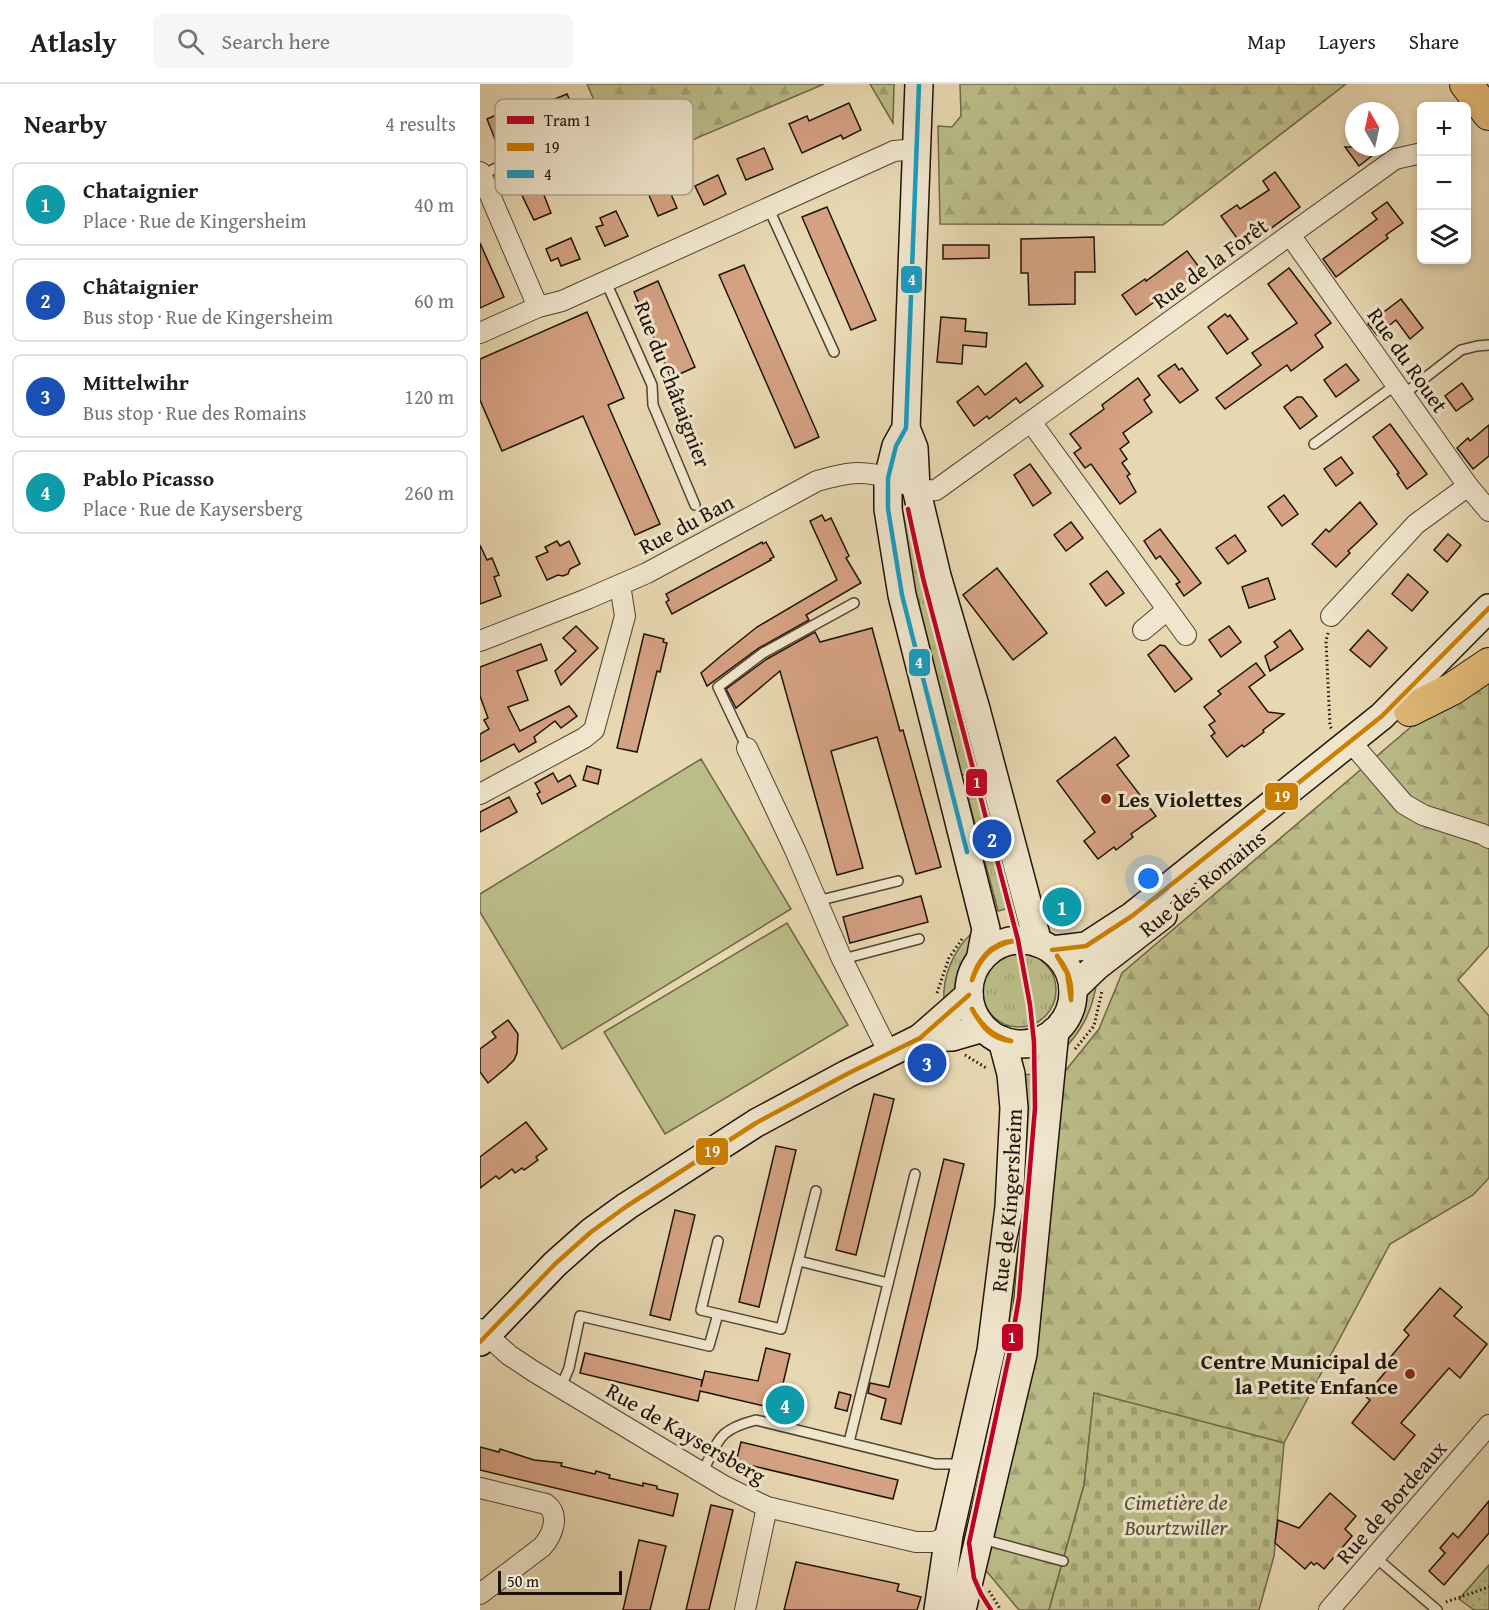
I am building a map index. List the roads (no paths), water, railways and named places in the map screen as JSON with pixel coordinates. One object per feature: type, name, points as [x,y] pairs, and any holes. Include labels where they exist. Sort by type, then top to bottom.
[{"type":"highway","points":[[1466,84],[1489,114]]},
{"type":"highway","points":[[1410,710],[1452,689],[1489,664]]},
{"type":"main road","points":[[919,84],[906,428],[914,448],[916,488],[937,576],[1045,947]]},
{"type":"main road","points":[[906,428],[896,446],[888,478],[888,509],[902,595],[986,928],[980,960],[970,982],[971,1007],[993,1034],[1014,1043],[1034,1042],[1045,1038],[1055,1031],[1065,1019],[1071,1005],[1073,989],[1070,974],[1062,961],[1045,947],[1018,940],[994,948],[980,960]]},
{"type":"main road","name":"Rue des Romains","points":[[1073,989],[1350,748],[1489,608]]},
{"type":"main road","name":"Rue des Romains","points":[[1045,947],[1086,946],[1132,916],[1350,748],[1410,710],[1489,630]]},
{"type":"main road","points":[[482,1336],[555,1263],[591,1232],[627,1206],[756,1123],[920,1038],[969,995]]},
{"type":"main road","name":"Rue de Kingersheim","points":[[962,1610],[1023,1354],[1055,1031]]},
{"type":"main road","points":[[920,1038],[993,1034]]},
{"type":"main road","name":"Rue de Kingersheim","points":[[938,1610],[949,1535],[991,1351],[1009,1207],[1014,1108],[1011,1074],[993,1034]]},
{"type":"street","name":"Rue du Châtaignier","points":[[480,333],[538,307],[561,301],[606,282],[894,151],[917,149]]},
{"type":"street","name":"Rue de la Forêt","points":[[916,488],[927,491],[936,490],[948,483],[1395,159],[1417,154]]},
{"type":"street","points":[[481,173],[538,307]]},
{"type":"street","name":"Rue du Rouet","points":[[1290,235],[1468,486],[1489,511]]},
{"type":"street","points":[[1031,422],[1186,635]]},
{"type":"street","name":"Rue du Ban","points":[[480,640],[647,573],[817,481],[843,473],[860,473],[888,478],[916,488]]},
{"type":"street","points":[[1331,616],[1416,524],[1468,486]]},
{"type":"street","points":[[480,794],[584,738],[594,730],[625,616],[620,585]]},
{"type":"street","points":[[1143,630],[1167,610]]},
{"type":"street","points":[[747,748],[843,959],[890,1053]]},
{"type":"street","points":[[1350,748],[1404,804],[1423,816],[1489,838]]},
{"type":"street","name":"Rue de Kaysersberg","points":[[482,1336],[561,1388],[702,1473],[767,1507],[916,1542],[935,1542],[949,1535]]},
{"type":"street","name":"Rue de Bordeaux","points":[[1329,1610],[1489,1425]]},
{"type":"street","points":[[480,1488],[546,1504],[552,1508],[554,1516],[550,1538],[542,1547],[480,1594]]},
{"type":"street","points":[[745,1610],[767,1507]]},
{"type":"lane","points":[[481,173],[495,167]]},
{"type":"lane","points":[[768,207],[834,352]]},
{"type":"lane","name":"Rue du Châtaignier","points":[[606,282],[652,385],[652,405],[695,505]]},
{"type":"lane","points":[[1314,444],[1461,350],[1489,345]]},
{"type":"lane","points":[[747,748],[718,687],[763,653],[854,603]]},
{"type":"lane","points":[[817,901],[898,881]]},
{"type":"lane","points":[[843,959],[919,939]]},
{"type":"lane","points":[[849,1442],[915,1174]]},
{"type":"lane","points":[[718,1241],[701,1310],[781,1329],[816,1191]]},
{"type":"lane","points":[[799,1262],[888,1283]]},
{"type":"lane","points":[[561,1388],[569,1368],[580,1316],[710,1346],[718,1314]]},
{"type":"lane","points":[[702,1473],[720,1437],[735,1426],[756,1420],[934,1464],[966,1463]]},
{"type":"lane","points":[[980,1538],[1063,1561]]},
{"type":"lane","points":[[1375,1557],[1435,1608]]},
{"type":"tram line","name":"1","points":[[908,509],[923,578],[1018,940],[1034,1042],[1035,1108],[1019,1298],[969,1543],[974,1578],[991,1610]]},
{"type":"tram line","points":[[1014,1252],[1030,1182]]},
{"type":"place","name":"Les Violettes","points":[[1106,799]]},
{"type":"place","name":"Châtaignier","points":[[992,839]]},
{"type":"place","name":"Chataignier","points":[[1062,907]]},
{"type":"place","name":"Mittelwihr","points":[[927,1063]]},
{"type":"place","name":"Centre Municipal de la Petite Enfance","points":[[1410,1374]]},
{"type":"place","name":"Pablo Picasso","points":[[785,1405]]},
{"type":"park label","name":"Cimetière de Bourtzwiller","points":[[1176,1514]]}]
